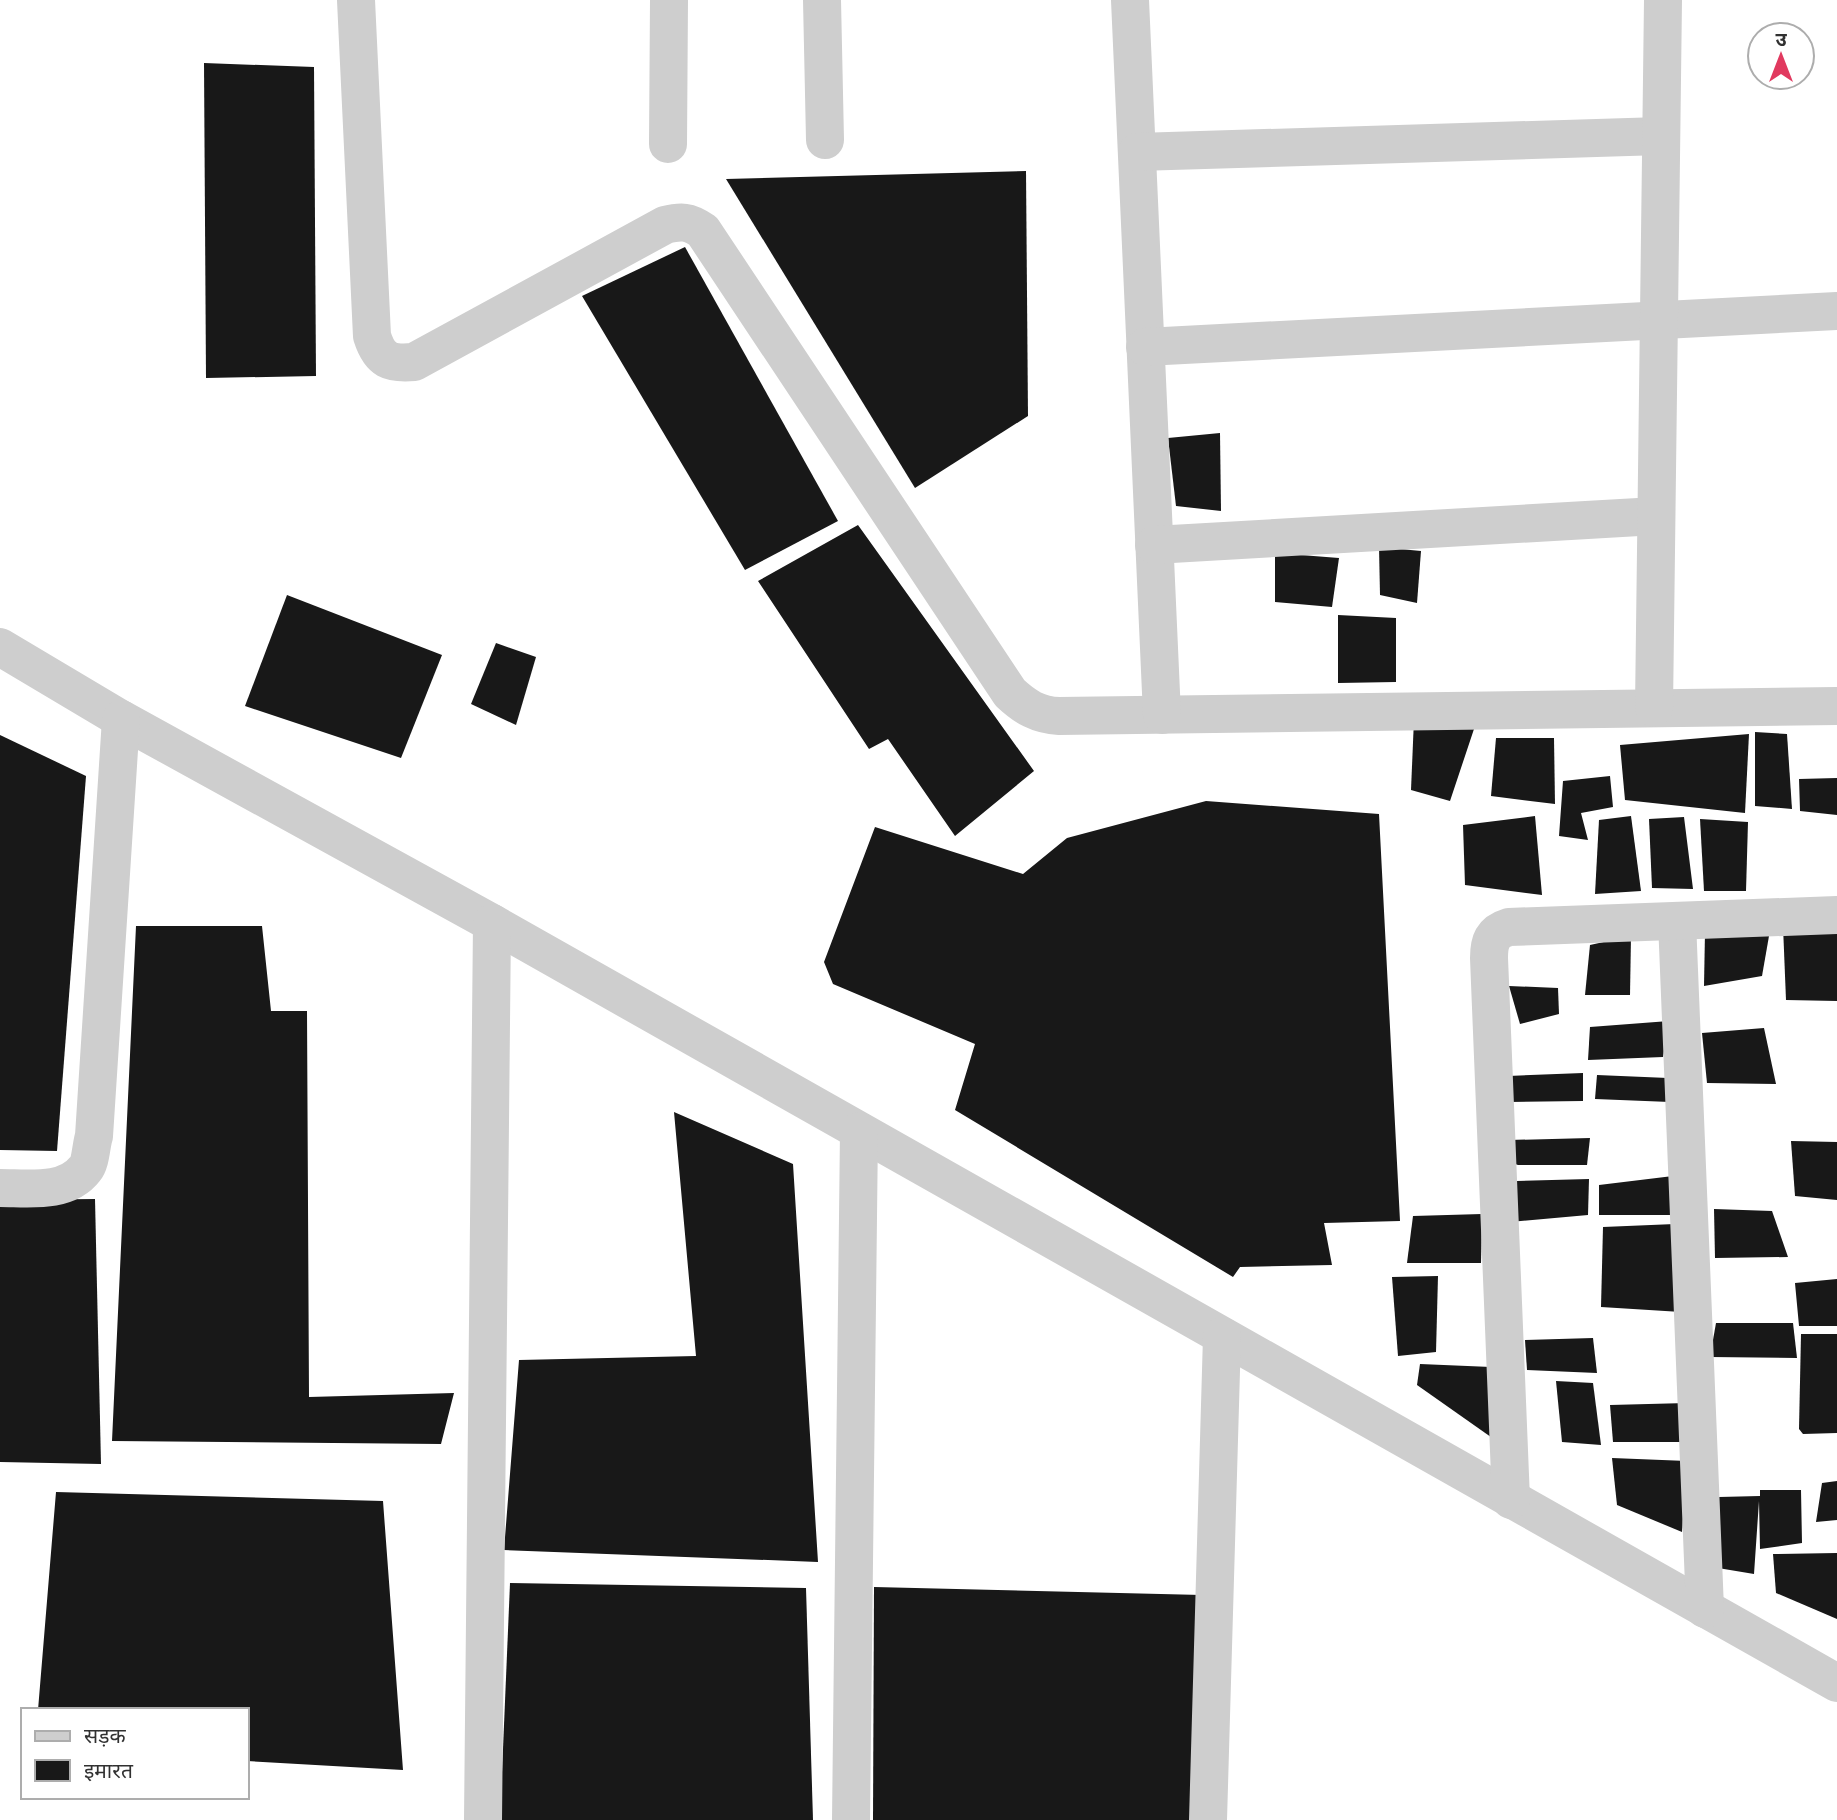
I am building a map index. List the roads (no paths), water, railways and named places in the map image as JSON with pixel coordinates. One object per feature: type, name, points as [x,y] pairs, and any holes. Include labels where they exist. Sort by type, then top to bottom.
[{"type":"street","points":[[356,0],[373,336],[376,348],[386,360],[398,363],[414,362],[665,225],[681,221],[693,224],[703,231],[1010,693],[1024,706],[1043,715],[1837,706]]},
{"type":"street","points":[[668,144],[669,0]]},
{"type":"street","points":[[822,0],[825,141]]},
{"type":"street","points":[[1130,0],[1162,715]]},
{"type":"street","points":[[1654,708],[1663,0]]},
{"type":"street","points":[[1137,152],[1661,136]]},
{"type":"street","points":[[1145,347],[1837,312]]},
{"type":"street","points":[[1154,545],[1656,516]]},
{"type":"street","points":[[0,647],[121,719],[492,923],[1837,1683]]},
{"type":"street","points":[[0,1188],[65,1185],[86,1168],[93,1136],[121,719]]},
{"type":"street","points":[[1511,1500],[1489,947],[1492,937],[1499,930],[1509,927],[1837,915]]},
{"type":"street","points":[[1677,921],[1705,1609]]},
{"type":"street","points":[[483,1820],[492,923]]},
{"type":"street","points":[[851,1820],[859,1131]]},
{"type":"street","points":[[1209,1820],[1222,1336]]}]
